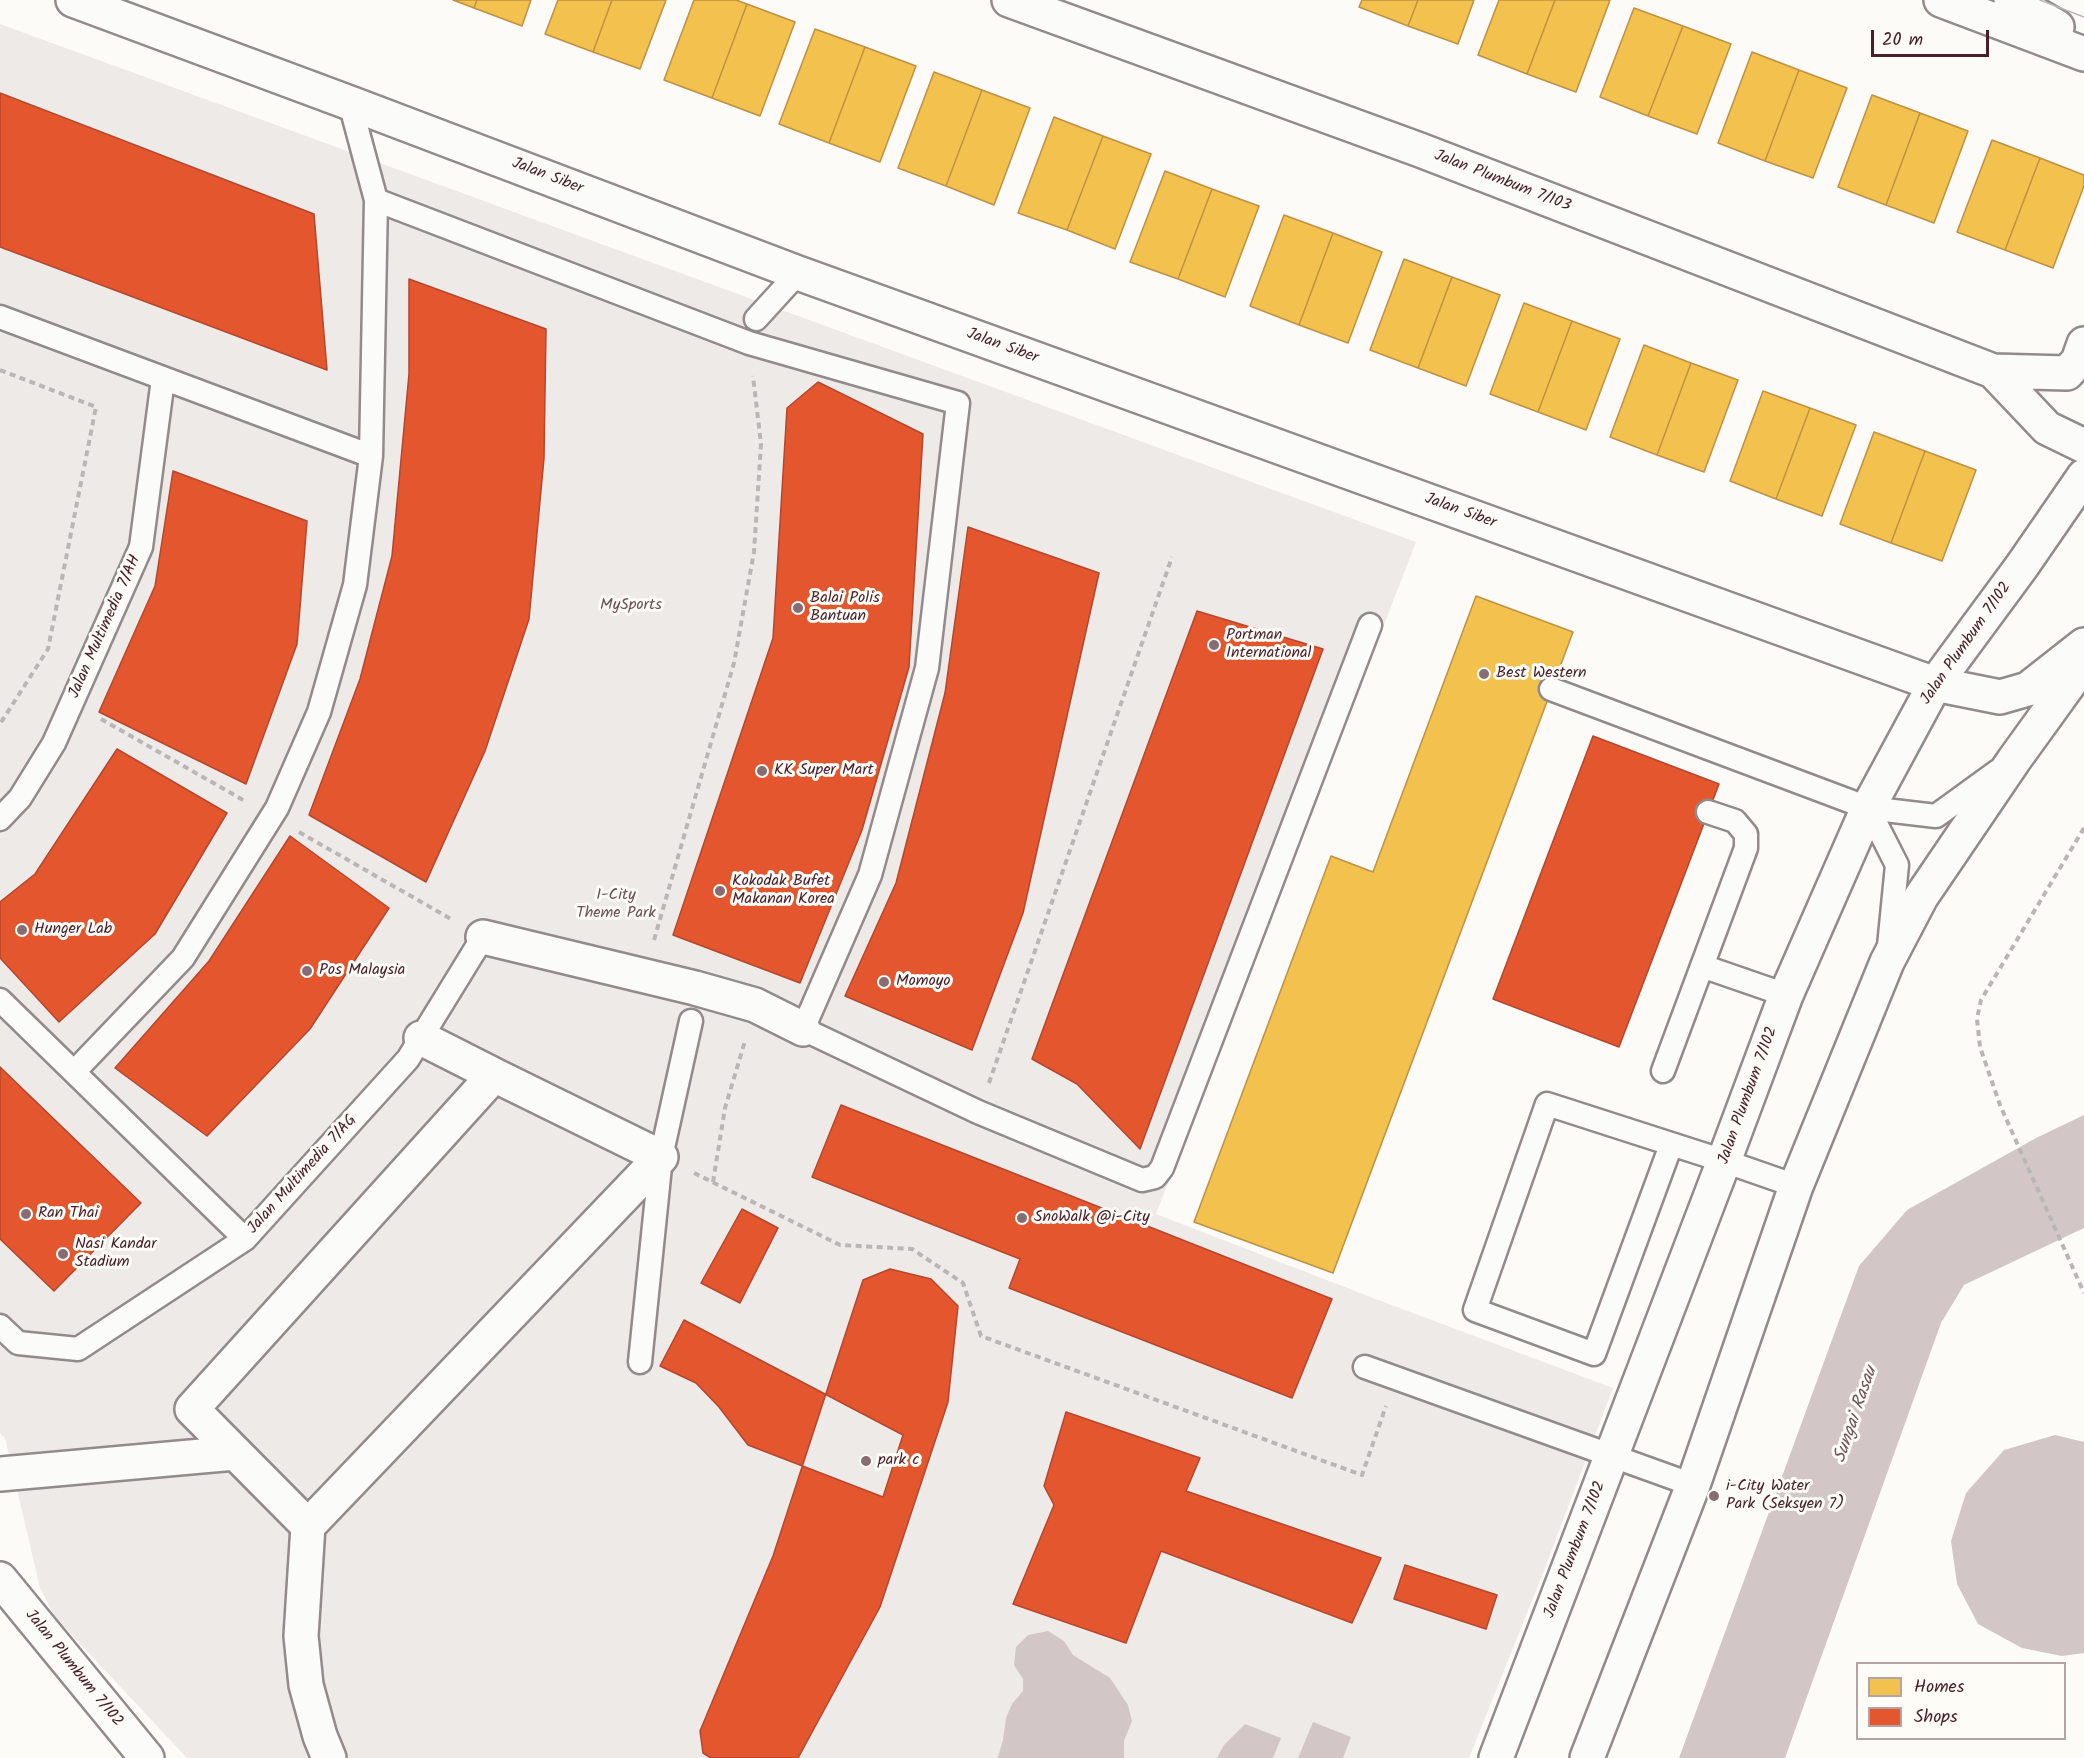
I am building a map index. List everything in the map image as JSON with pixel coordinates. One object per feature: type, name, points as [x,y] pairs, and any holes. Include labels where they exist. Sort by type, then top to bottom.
[{"type":"street","name":"Jalan Siber","points":[[73,0],[350,102],[798,273],[1935,684],[2000,697],[2028,689],[2084,645]]},
{"type":"street","name":"Jalan Plumbum 7/103","points":[[1009,0],[1420,150],[1993,371]]},
{"type":"street","points":[[1941,0],[2084,54]]},
{"type":"street","points":[[2011,0],[2084,44]]},
{"type":"street","points":[[1982,16],[2084,72]]},
{"type":"street","points":[[1993,371],[2067,373],[2078,361],[2084,344]]},
{"type":"street","points":[[1993,371],[2047,428],[2084,446]]},
{"type":"street","name":"Jalan Plumbum 7/102","points":[[1496,1758],[1786,995],[1868,808],[1935,684],[2022,566],[2084,476]]},
{"type":"street","points":[[1587,1758],[1693,1485],[1796,1186],[1887,962],[1921,897],[2014,760],[2084,663]]},
{"type":"street","points":[[483,937],[644,975],[755,1005],[803,1029]]},
{"type":"street","points":[[329,1758],[320,1736],[306,1685],[301,1636],[308,1526],[661,1157],[421,1038]]},
{"type":"street","points":[[308,1526],[192,1409],[494,1075]]},
{"type":"street","points":[[0,1474],[235,1453]]},
{"type":"street","name":"Jalan Plumbum 7/102","points":[[0,1579],[147,1758]]},
{"type":"lane","points":[[74,1072],[183,958],[277,808],[319,712],[355,585],[371,456],[376,200],[350,102]]},
{"type":"lane","points":[[376,200],[749,343],[958,403],[927,668],[870,875],[803,1029],[978,1112],[1142,1180],[1155,1177],[1162,1168],[1370,626]]},
{"type":"lane","points":[[756,319],[798,273]]},
{"type":"lane","points":[[0,317],[371,456]]},
{"type":"lane","name":"Jalan Multimedia 7/AH","points":[[0,819],[20,798],[54,742],[141,547],[164,379]]},
{"type":"lane","points":[[1551,689],[1868,808],[1936,816],[2014,760]]},
{"type":"lane","points":[[1868,808],[1897,865],[1887,962]]},
{"type":"lane","points":[[1663,1071],[1746,848],[1746,834],[1735,821],[1708,812]]},
{"type":"lane","name":"Jalan Multimedia 7/AG","points":[[0,1326],[18,1342],[78,1349],[246,1239],[408,1059],[483,937]]},
{"type":"lane","points":[[1702,966],[1786,995]]},
{"type":"lane","points":[[0,1000],[246,1239]]},
{"type":"lane","points":[[640,1362],[661,1157],[691,1021]]},
{"type":"lane","points":[[1671,1145],[1594,1354],[1475,1310],[1547,1104],[1796,1186]]},
{"type":"lane","points":[[1365,1367],[1693,1485]]},
{"type":"path","points":[[644,975],[734,663],[754,552],[761,444],[749,343]]},
{"type":"path","points":[[0,370],[96,407],[48,649],[0,724]]},
{"type":"path","points":[[978,1112],[1172,557]]},
{"type":"path","points":[[2084,828],[1981,1000],[1977,1019],[1980,1047],[2001,1105],[2084,1293]]},
{"type":"path","points":[[713,1182],[725,1108],[755,1005]]},
{"type":"path","points":[[661,1157],[840,1245],[912,1249],[963,1283],[981,1336],[1362,1475],[1396,1378]]},
{"type":"green space","name":"I-City Theme Park","points":[[0,24],[1416,542],[1156,1214],[1613,1388],[1545,1568],[1469,1758],[187,1758],[55,1617],[40,1588],[5,1438],[0,1433]]},
{"type":"water","name":"Sungai Rasau","points":[[2084,1115],[2084,1228],[1964,1285],[1941,1323],[1785,1758],[1679,1758],[1859,1266],[1907,1210],[2036,1138]]},
{"type":"water","points":[[2055,1435],[2084,1442],[2084,1653],[2062,1656],[2022,1648],[1978,1624],[1957,1584],[1951,1541],[1966,1493],[2004,1450]]},
{"type":"water","points":[[1048,1631],[1064,1641],[1073,1655],[1110,1678],[1128,1705],[1132,1721],[1124,1741],[1124,1758],[996,1758],[1003,1740],[1006,1718],[1012,1704],[1023,1691],[1023,1679],[1014,1665],[1016,1647],[1028,1635]]},
{"type":"water","points":[[1313,1722],[1351,1737],[1343,1758],[1298,1758]]},
{"type":"water","points":[[1245,1724],[1281,1738],[1273,1758],[1217,1758],[1224,1745]]},
{"type":"building: Homes","points":[[453,0],[477,0],[474,8]]},
{"type":"building: Homes","points":[[477,0],[531,0],[522,26],[474,8]]},
{"type":"building: Homes","points":[[558,0],[612,0],[593,52],[545,34]]},
{"type":"building: Homes","points":[[612,0],[666,0],[640,69],[593,52]]},
{"type":"building: Homes","points":[[694,0],[736,0],[747,4],[712,98],[664,80]]},
{"type":"building: Homes","points":[[1362,0],[1418,0],[1408,26],[1359,7]]},
{"type":"building: Homes","points":[[1418,0],[1474,0],[1458,44],[1408,26]]},
{"type":"building: Homes","points":[[1499,0],[1555,0],[1527,74],[1478,55]]},
{"type":"building: Homes","points":[[1555,0],[1610,0],[1576,92],[1527,74]]},
{"type":"building: Homes","points":[[747,4],[795,22],[760,116],[712,98]]},
{"type":"building: Homes","points":[[1634,8],[1683,26],[1648,116],[1600,97]]},
{"type":"building: Homes","points":[[1683,26],[1731,44],[1697,134],[1648,116]]},
{"type":"building: Homes","points":[[815,29],[865,47],[829,143],[779,124]]},
{"type":"building: Homes","points":[[865,47],[916,66],[880,162],[829,143]]},
{"type":"building: Homes","points":[[1752,52],[1799,70],[1765,161],[1718,143]]},
{"type":"building: Homes","points":[[1799,70],[1847,88],[1813,178],[1765,161]]},
{"type":"building: Homes","points":[[934,72],[982,90],[946,186],[898,168]]},
{"type":"building: Homes","points":[[982,90],[1030,108],[994,205],[946,186]]},
{"type":"building: Homes","points":[[1872,95],[1920,113],[1886,205],[1838,187]]},
{"type":"building: Homes","points":[[1920,113],[1968,131],[1934,223],[1886,205]]},
{"type":"building: Homes","points":[[1054,117],[1103,136],[1067,230],[1018,213]]},
{"type":"building: Homes","points":[[1103,136],[1151,154],[1115,249],[1067,230]]},
{"type":"building: Homes","points":[[1992,140],[2040,158],[2005,250],[1957,232]]},
{"type":"building: Homes","points":[[2040,158],[2084,175],[2084,186],[2053,268],[2005,250]]},
{"type":"building: Homes","points":[[1165,171],[1212,189],[1178,279],[1130,262]]},
{"type":"building: Homes","points":[[1212,189],[1259,206],[1225,297],[1178,279]]},
{"type":"building: Homes","points":[[1284,215],[1333,233],[1299,325],[1250,306]]},
{"type":"building: Homes","points":[[1333,233],[1382,252],[1348,343],[1299,325]]},
{"type":"building: Homes","points":[[1404,259],[1452,277],[1418,368],[1370,350]]},
{"type":"building: Homes","points":[[1452,277],[1500,295],[1466,386],[1418,368]]},
{"type":"building: Homes","points":[[1524,303],[1572,321],[1538,412],[1490,394]]},
{"type":"building: Homes","points":[[1572,321],[1620,339],[1586,430],[1538,412]]},
{"type":"building: Homes","points":[[1644,345],[1691,363],[1657,455],[1610,437]]},
{"type":"building: Homes","points":[[1691,363],[1738,380],[1704,472],[1657,455]]},
{"type":"building: Homes","points":[[1763,391],[1810,408],[1776,499],[1730,481]]},
{"type":"building: Homes","points":[[1810,408],[1856,425],[1822,516],[1776,499]]},
{"type":"building: Homes","points":[[1874,432],[1925,451],[1891,543],[1840,524]]},
{"type":"building: Homes","points":[[1925,451],[1976,470],[1942,561],[1891,543]]},
{"type":"building: Homes","points":[[1476,596],[1573,632],[1333,1273],[1194,1222],[1331,856],[1373,872]]},
{"type":"building: Shops","points":[[0,93],[314,214],[327,370],[0,247]]},
{"type":"building: Shops","points":[[409,279],[546,329],[544,458],[529,619],[485,751],[426,882],[309,815],[360,679],[392,556],[409,374]]},
{"type":"building: Shops","points":[[818,382],[923,434],[909,667],[862,830],[800,983],[673,935],[773,638],[787,408]]},
{"type":"building: Shops","points":[[173,471],[307,521],[297,644],[246,784],[99,712],[155,586]]},
{"type":"building: Shops","points":[[968,527],[1099,573],[1023,913],[972,1050],[845,996],[896,883],[945,693]]},
{"type":"building: Shops","points":[[1197,611],[1323,649],[1140,1149],[1077,1084],[1032,1059]]},
{"type":"building: Shops","points":[[1593,736],[1719,784],[1619,1047],[1493,999]]},
{"type":"building: Shops","points":[[117,749],[227,813],[155,934],[59,1022],[0,958],[0,902],[35,874]]},
{"type":"building: Shops","points":[[290,836],[389,908],[310,1029],[207,1136],[115,1068],[209,961]]},
{"type":"building: Shops","points":[[0,1067],[141,1203],[54,1291],[0,1239]]},
{"type":"building: Shops","name":"SnoWalk @i-City","points":[[841,1105],[1332,1299],[1292,1398],[1009,1288],[1020,1259],[812,1177]]},
{"type":"building: Shops","points":[[742,1209],[778,1228],[740,1303],[701,1283]]},
{"type":"building: Shops","name":"park c","points":[[890,1269],[931,1279],[958,1306],[948,1402],[880,1607],[798,1758],[711,1758],[703,1753],[700,1731],[773,1556],[863,1280]]},
{"type":"building: Shops","points":[[684,1320],[903,1435],[883,1497],[748,1445],[719,1407],[696,1383],[660,1366]]},
{"type":"building: Shops","points":[[1066,1412],[1200,1458],[1186,1491],[1381,1558],[1352,1623],[1161,1551],[1126,1643],[1013,1604],[1054,1505],[1044,1486]]},
{"type":"building: Shops","points":[[1405,1565],[1497,1595],[1486,1629],[1394,1599]]},
{"type":"tram line","points":[[2040,0],[2084,17]]},
{"type":"place","name":"Balai Polis Bantuan","points":[[798,608]]},
{"type":"place","name":"Portman International","points":[[1214,645]]},
{"type":"place","name":"Best Western","points":[[1484,674]]},
{"type":"place","name":"KK Super Mart","points":[[762,771]]},
{"type":"place","name":"Kokodak Bufet Makanan Korea","points":[[720,891]]},
{"type":"place","name":"Hunger Lab","points":[[22,930]]},
{"type":"place","name":"Pos Malaysia","points":[[307,971]]},
{"type":"place","name":"Momoyo","points":[[884,982]]},
{"type":"place","name":"Ran Thai","points":[[26,1214]]},
{"type":"place","name":"SnoWalk @i-City","points":[[1022,1218]]},
{"type":"place","name":"Nasi Kandar Stadium","points":[[63,1254]]},
{"type":"place","name":"park c","points":[[866,1461]]},
{"type":"place","name":"i-City Water Park (Seksyen 7)","points":[[1714,1496]]},
{"type":"park label","name":"MySports","points":[[631,606]]}]
